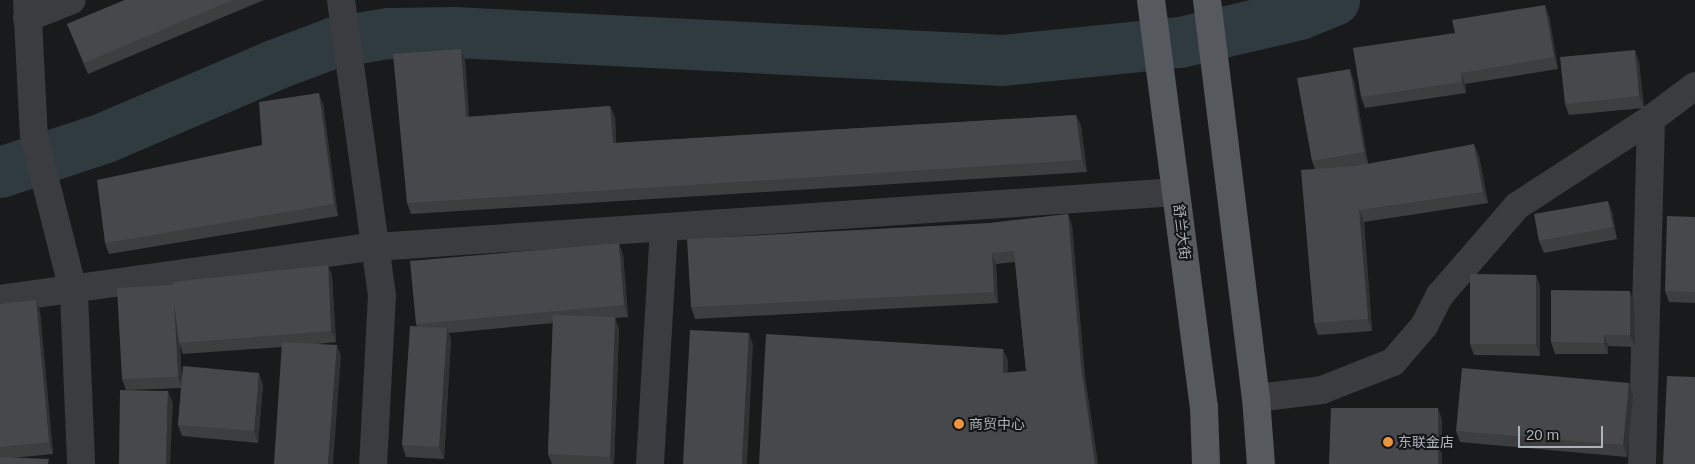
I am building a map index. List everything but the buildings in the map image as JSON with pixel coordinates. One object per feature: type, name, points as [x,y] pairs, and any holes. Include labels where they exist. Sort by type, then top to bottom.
[{"type":"main road","name":"舒兰大街","points":[[1151,0],[1204,407],[1206,464]]},
{"type":"main road","points":[[1207,0],[1256,398],[1261,464]]},
{"type":"street","points":[[72,0],[27,9],[34,136],[73,290],[81,464]]},
{"type":"street","points":[[341,0],[382,295],[373,464]]},
{"type":"street","points":[[1256,398],[1322,390],[1393,362],[1424,326],[1440,295],[1517,206],[1652,119],[1695,86]]},
{"type":"street","points":[[1642,464],[1652,119]]},
{"type":"street","points":[[0,299],[375,247],[1176,192]]},
{"type":"street","points":[[650,464],[664,227]]},
{"type":"waterway","points":[[0,172],[103,138],[276,64],[334,42],[388,33],[454,32],[1002,60],[1180,42],[1299,14],[1334,0]]},
{"type":"place","name":"商贸中心","points":[[959,424]]},
{"type":"place","name":"东联金店","points":[[1388,442]]}]
